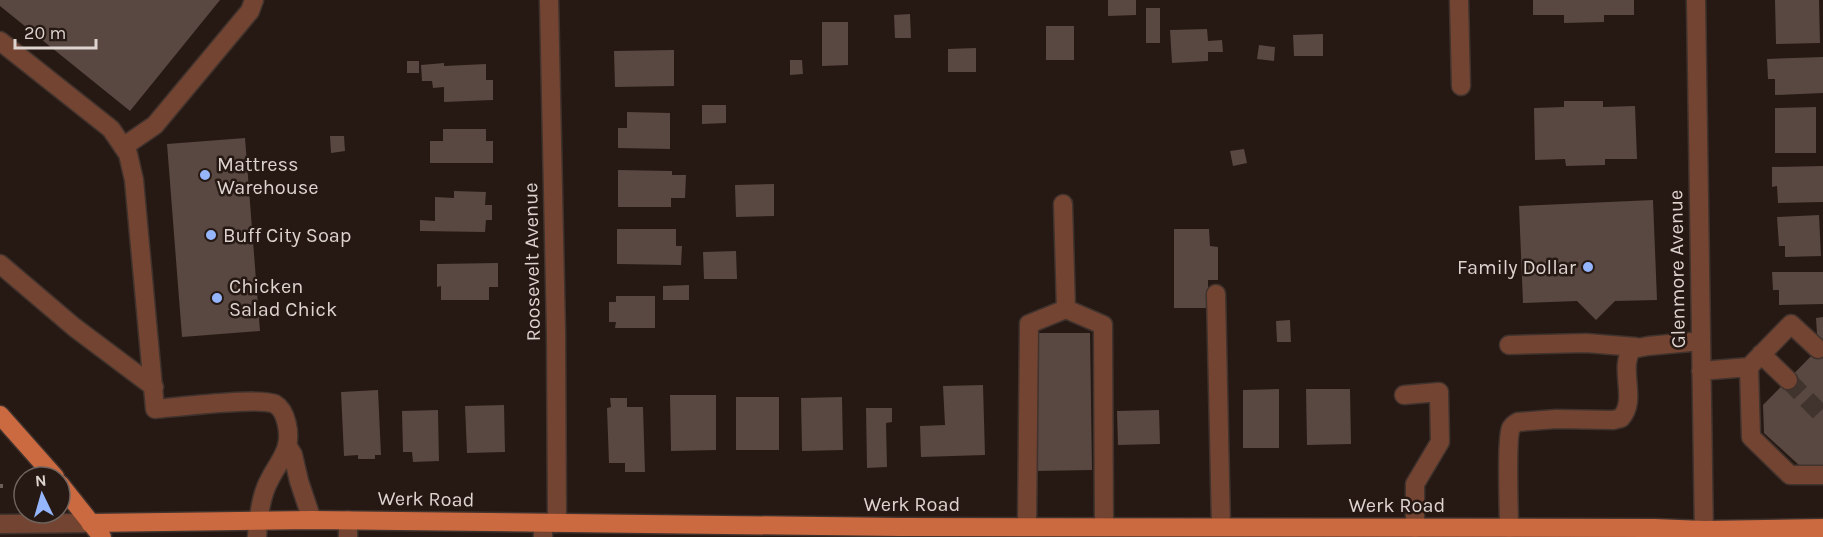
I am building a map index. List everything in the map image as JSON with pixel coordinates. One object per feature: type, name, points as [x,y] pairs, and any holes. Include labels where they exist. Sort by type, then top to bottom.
[{"type":"main road","points":[[1,419],[44,465]]},
{"type":"main road","points":[[72,499],[96,530]]},
{"type":"main road","name":"Werk Road","points":[[96,530],[252,526],[312,520],[348,529],[490,530],[548,528],[899,532],[1027,527],[1221,527],[1509,528],[1562,532],[1704,533],[1823,528]]},
{"type":"main road","points":[[225,537],[252,526]]},
{"type":"street","points":[[123,147],[155,125],[250,11],[254,0]]},
{"type":"street","name":"Roosevelt Avenue","points":[[548,528],[556,333],[549,0]]},
{"type":"street","points":[[1460,0],[1461,86]]},
{"type":"street","name":"Glenmore Avenue","points":[[1696,0],[1704,533]]},
{"type":"street","points":[[0,41],[111,129],[128,154],[134,180],[155,409],[247,402],[274,404],[283,412],[287,424],[287,445],[268,481],[252,526]]},
{"type":"street","points":[[1064,204],[1066,309]]},
{"type":"street","points":[[0,264],[74,327],[154,387]]},
{"type":"street","points":[[1215,294],[1221,527]]},
{"type":"street","points":[[1027,527],[1029,324],[1066,309],[1103,325],[1104,527]]},
{"type":"street","points":[[1701,371],[1749,367],[1791,324],[1818,349]]},
{"type":"street","points":[[1509,345],[1586,343],[1636,347],[1701,341]]},
{"type":"street","points":[[1509,528],[1509,445],[1510,430],[1513,425],[1518,422],[1556,419],[1613,420],[1621,418],[1628,410],[1627,360],[1629,353],[1636,347]]},
{"type":"street","points":[[1761,354],[1788,380]]},
{"type":"street","points":[[1749,367],[1751,437],[1790,476],[1823,475]]},
{"type":"street","points":[[1404,395],[1440,392],[1440,442],[1414,484],[1414,528]]},
{"type":"street","points":[[287,445],[293,455],[312,520]]},
{"type":"street","name":"Werk Road","points":[[0,524],[96,530]]},
{"type":"building","points":[[0,0],[220,0],[130,111],[0,6]]},
{"type":"building","points":[[1108,0],[1136,0],[1136,15],[1108,16]]},
{"type":"building","points":[[1533,0],[1634,0],[1634,15],[1604,15],[1604,22],[1564,23],[1564,15],[1533,15]]},
{"type":"building","points":[[1775,0],[1819,0],[1820,43],[1776,44]]},
{"type":"building","points":[[1146,8],[1160,8],[1160,43],[1146,43]]},
{"type":"building","points":[[910,14],[911,38],[895,38],[894,15]]},
{"type":"building","points":[[822,22],[848,22],[848,65],[822,66]]},
{"type":"building","points":[[1046,26],[1074,26],[1074,60],[1046,60]]},
{"type":"building","points":[[1207,29],[1208,41],[1222,40],[1223,52],[1208,52],[1208,61],[1172,63],[1170,30]]},
{"type":"building","points":[[1323,34],[1323,56],[1294,56],[1293,35]]},
{"type":"building","points":[[1259,45],[1275,47],[1274,61],[1257,59]]},
{"type":"building","points":[[976,48],[976,72],[948,72],[948,49]]},
{"type":"building","points":[[674,50],[674,86],[615,87],[614,51]]},
{"type":"building","points":[[1823,57],[1823,93],[1775,95],[1775,79],[1768,79],[1767,59]]},
{"type":"building","points":[[790,60],[802,60],[803,74],[790,75]]},
{"type":"building","points":[[407,61],[419,61],[419,73],[407,73]]},
{"type":"building","points":[[444,63],[444,66],[486,64],[486,80],[493,80],[493,100],[444,102],[444,87],[433,88],[432,81],[422,81],[421,65]]},
{"type":"building","points":[[1564,101],[1603,101],[1603,107],[1635,106],[1637,159],[1605,159],[1605,165],[1566,166],[1565,159],[1535,160],[1534,108],[1564,107]]},
{"type":"building","points":[[702,105],[726,105],[726,123],[702,124]]},
{"type":"building","points":[[1816,107],[1816,153],[1775,153],[1775,108]]},
{"type":"building","points":[[627,112],[670,113],[670,149],[618,148],[618,128],[627,128]]},
{"type":"building","points":[[443,129],[486,129],[486,141],[493,141],[493,163],[430,163],[430,141],[443,141]]},
{"type":"building","points":[[330,136],[344,136],[345,151],[331,153]]},
{"type":"building","points":[[245,138],[260,331],[182,337],[167,144]]},
{"type":"building","points":[[1244,149],[1247,163],[1233,166],[1230,151]]},
{"type":"building","points":[[1823,166],[1823,202],[1778,203],[1777,186],[1772,187],[1772,167]]},
{"type":"building","points":[[618,170],[672,171],[672,175],[686,175],[685,198],[671,198],[671,207],[618,207]]},
{"type":"building","points":[[774,184],[774,216],[736,217],[735,185]]},
{"type":"building","points":[[454,191],[486,192],[485,205],[492,205],[492,220],[486,220],[485,232],[420,231],[420,220],[435,221],[435,197],[454,198]]},
{"type":"building","points":[[1653,200],[1657,300],[1615,301],[1596,320],[1577,301],[1523,303],[1519,206]]},
{"type":"building","points":[[1819,215],[1821,256],[1785,257],[1785,246],[1779,246],[1777,217]]},
{"type":"building","points":[[617,229],[676,229],[676,246],[682,246],[681,265],[617,264]]},
{"type":"building","points":[[1174,229],[1209,229],[1210,246],[1218,247],[1218,280],[1208,280],[1208,308],[1174,308]]},
{"type":"building","points":[[736,251],[737,279],[704,279],[703,252]]},
{"type":"building","points":[[498,263],[498,287],[489,287],[489,300],[441,300],[441,286],[437,287],[437,264]]},
{"type":"building","points":[[1772,272],[1823,272],[1823,304],[1779,305],[1779,290],[1773,290]]},
{"type":"building","points":[[689,285],[689,300],[663,300],[663,286]]},
{"type":"building","points":[[616,296],[655,296],[655,328],[615,328],[616,322],[609,322],[609,302],[616,302]]},
{"type":"building","points":[[1823,317],[1823,466],[1801,467],[1764,433],[1763,405],[1818,349],[1816,318]]},
{"type":"building","points":[[1290,320],[1291,342],[1277,342],[1276,321]]},
{"type":"building","points":[[1034,333],[1090,333],[1092,470],[1036,471]]},
{"type":"building","points":[[983,385],[985,455],[921,457],[920,426],[945,425],[943,386]]},
{"type":"building","points":[[1279,389],[1279,448],[1243,448],[1243,390]]},
{"type":"building","points":[[1306,389],[1350,389],[1351,444],[1307,445]]},
{"type":"building","points":[[378,390],[381,455],[375,455],[375,459],[358,459],[358,455],[344,456],[341,392]]},
{"type":"building","points":[[670,395],[716,395],[716,450],[671,451]]},
{"type":"building","points":[[736,397],[779,397],[779,450],[736,450]]},
{"type":"building","points":[[842,397],[843,450],[802,451],[801,398]]},
{"type":"building","points":[[610,398],[627,398],[627,407],[643,407],[645,472],[625,472],[625,463],[609,463],[607,408],[611,407]]},
{"type":"building","points":[[504,405],[505,452],[467,453],[465,406]]},
{"type":"building","points":[[866,408],[892,408],[892,422],[886,423],[887,467],[867,468]]},
{"type":"building","points":[[438,410],[439,461],[413,462],[412,452],[403,452],[402,411]]},
{"type":"building","points":[[1159,410],[1160,444],[1118,445],[1117,411]]},
{"type":"tunnel","points":[[1788,380],[1823,416]]},
{"type":"place","name":"Mattress Warehouse","points":[[205,175]]},
{"type":"place","name":"Buff City Soap","points":[[211,235]]},
{"type":"place","name":"Family Dollar","points":[[1588,267]]},
{"type":"place","name":"Chicken Salad Chick","points":[[217,298]]}]
